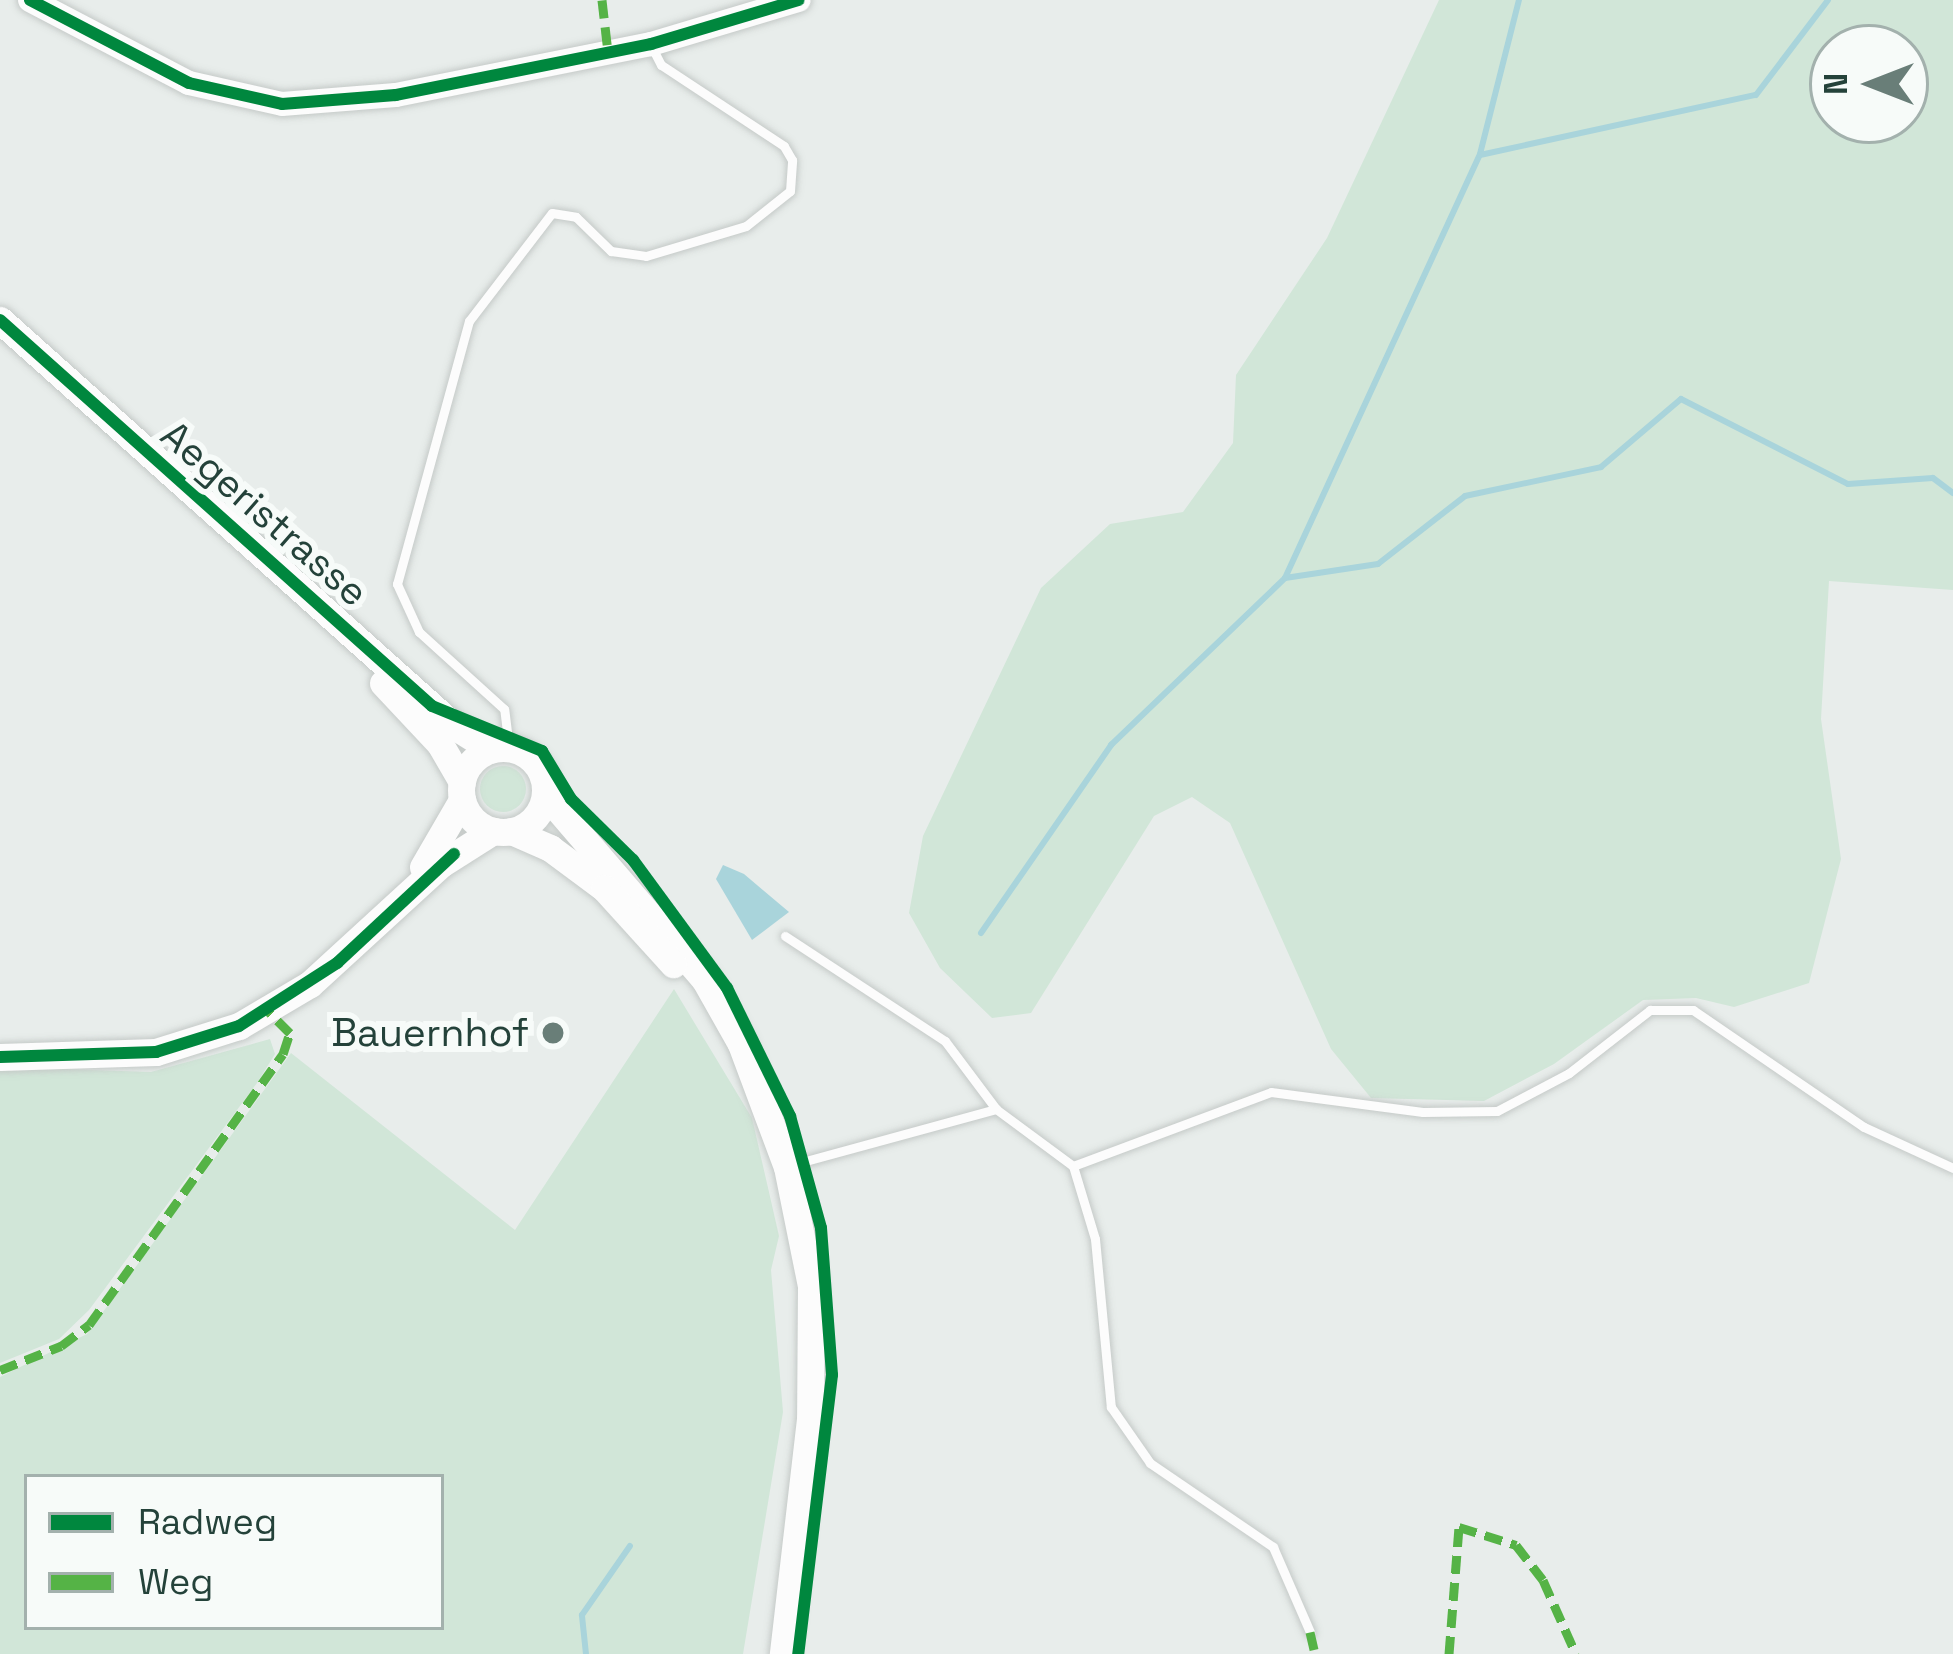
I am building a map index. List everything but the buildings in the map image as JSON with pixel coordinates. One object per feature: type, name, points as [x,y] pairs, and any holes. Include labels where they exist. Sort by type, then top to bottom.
[{"type":"main road","name":"Aegeristrasse","points":[[0,320],[454,726],[540,769],[545,794],[691,959],[772,1119],[787,1167],[811,1286],[810,1352],[783,1654]]},
{"type":"main road","name":"Aegeristrasse","points":[[261,554],[440,744],[462,791],[502,831],[575,866],[640,924],[707,1009],[772,1119]]},
{"type":"main road","points":[[397,905],[462,791],[472,761],[500,748]]},
{"type":"main road","points":[[0,1057],[112,1057],[197,1045],[278,1007],[397,905],[502,831],[536,816],[545,794]]},
{"type":"street","points":[[30,0],[189,83],[281,104],[396,95],[651,44],[799,0]]},
{"type":"lane","points":[[500,748],[504,709],[419,632],[397,584],[469,322],[552,213],[576,217],[611,251],[646,256],[746,226],[790,191],[792,160],[784,146],[662,65],[651,44]]},
{"type":"lane","points":[[785,936],[945,1041],[996,1109],[1073,1166],[1095,1239],[1111,1406],[1150,1463],[1273,1547],[1310,1632]]},
{"type":"lane","points":[[1073,1166],[1271,1092],[1423,1112],[1497,1112],[1569,1073],[1650,1010],[1693,1010],[1864,1127],[1953,1168]]},
{"type":"lane","points":[[787,1167],[996,1109]]},
{"type":"green space","points":[[1439,0],[1953,0],[1953,590],[1829,581],[1821,719],[1841,859],[1809,983],[1734,1007],[1696,998],[1643,1000],[1554,1064],[1484,1101],[1371,1098],[1331,1049],[1230,823],[1192,797],[1154,816],[1031,1013],[992,1018],[940,968],[909,913],[923,836],[1041,588],[1110,524],[1183,512],[1233,443],[1236,375],[1327,238]]},
{"type":"green space","points":[[503,766],[520,772],[526,789],[520,806],[503,812],[486,806],[480,789],[486,772]]},
{"type":"green space","points":[[674,989],[752,1118],[779,1236],[771,1270],[783,1412],[743,1654],[0,1654],[0,1377],[87,1334],[291,1053],[515,1230]]},
{"type":"green space","points":[[270,1039],[275,1054],[257,1083],[89,1310],[59,1339],[0,1363],[0,1067],[151,1072]]},
{"type":"water","points":[[723,865],[744,874],[789,912],[752,940],[716,879]]},
{"type":"waterway","points":[[1480,154],[1519,0]]},
{"type":"waterway","points":[[981,933],[1111,745],[1285,578],[1480,155],[1756,95],[1828,0]]},
{"type":"waterway","points":[[1285,578],[1378,564],[1465,496],[1601,467],[1681,399],[1848,484],[1933,478],[1953,493]]},
{"type":"waterway","points":[[586,1654],[582,1615],[630,1546]]},
{"type":"marked path","points":[[602,0],[608,52]]},
{"type":"marked path","points":[[0,1370],[61,1346],[89,1325],[283,1054],[290,1033],[269,1012]]},
{"type":"marked path","points":[[1449,1654],[1459,1527],[1516,1545],[1543,1580],[1576,1654]]},
{"type":"marked path","points":[[1310,1632],[1315,1654]]},
{"type":"cycle path","points":[[30,0],[189,83],[282,104],[396,95],[651,44],[799,0]]},
{"type":"cycle path","points":[[0,320],[432,706],[542,751],[571,799],[633,860],[727,988],[790,1116],[821,1228],[832,1375],[798,1654]]},
{"type":"cycle path","points":[[0,1057],[156,1052],[239,1026],[337,963],[454,854]]},
{"type":"place","name":"Bauernhof","points":[[553,1033]]}]
